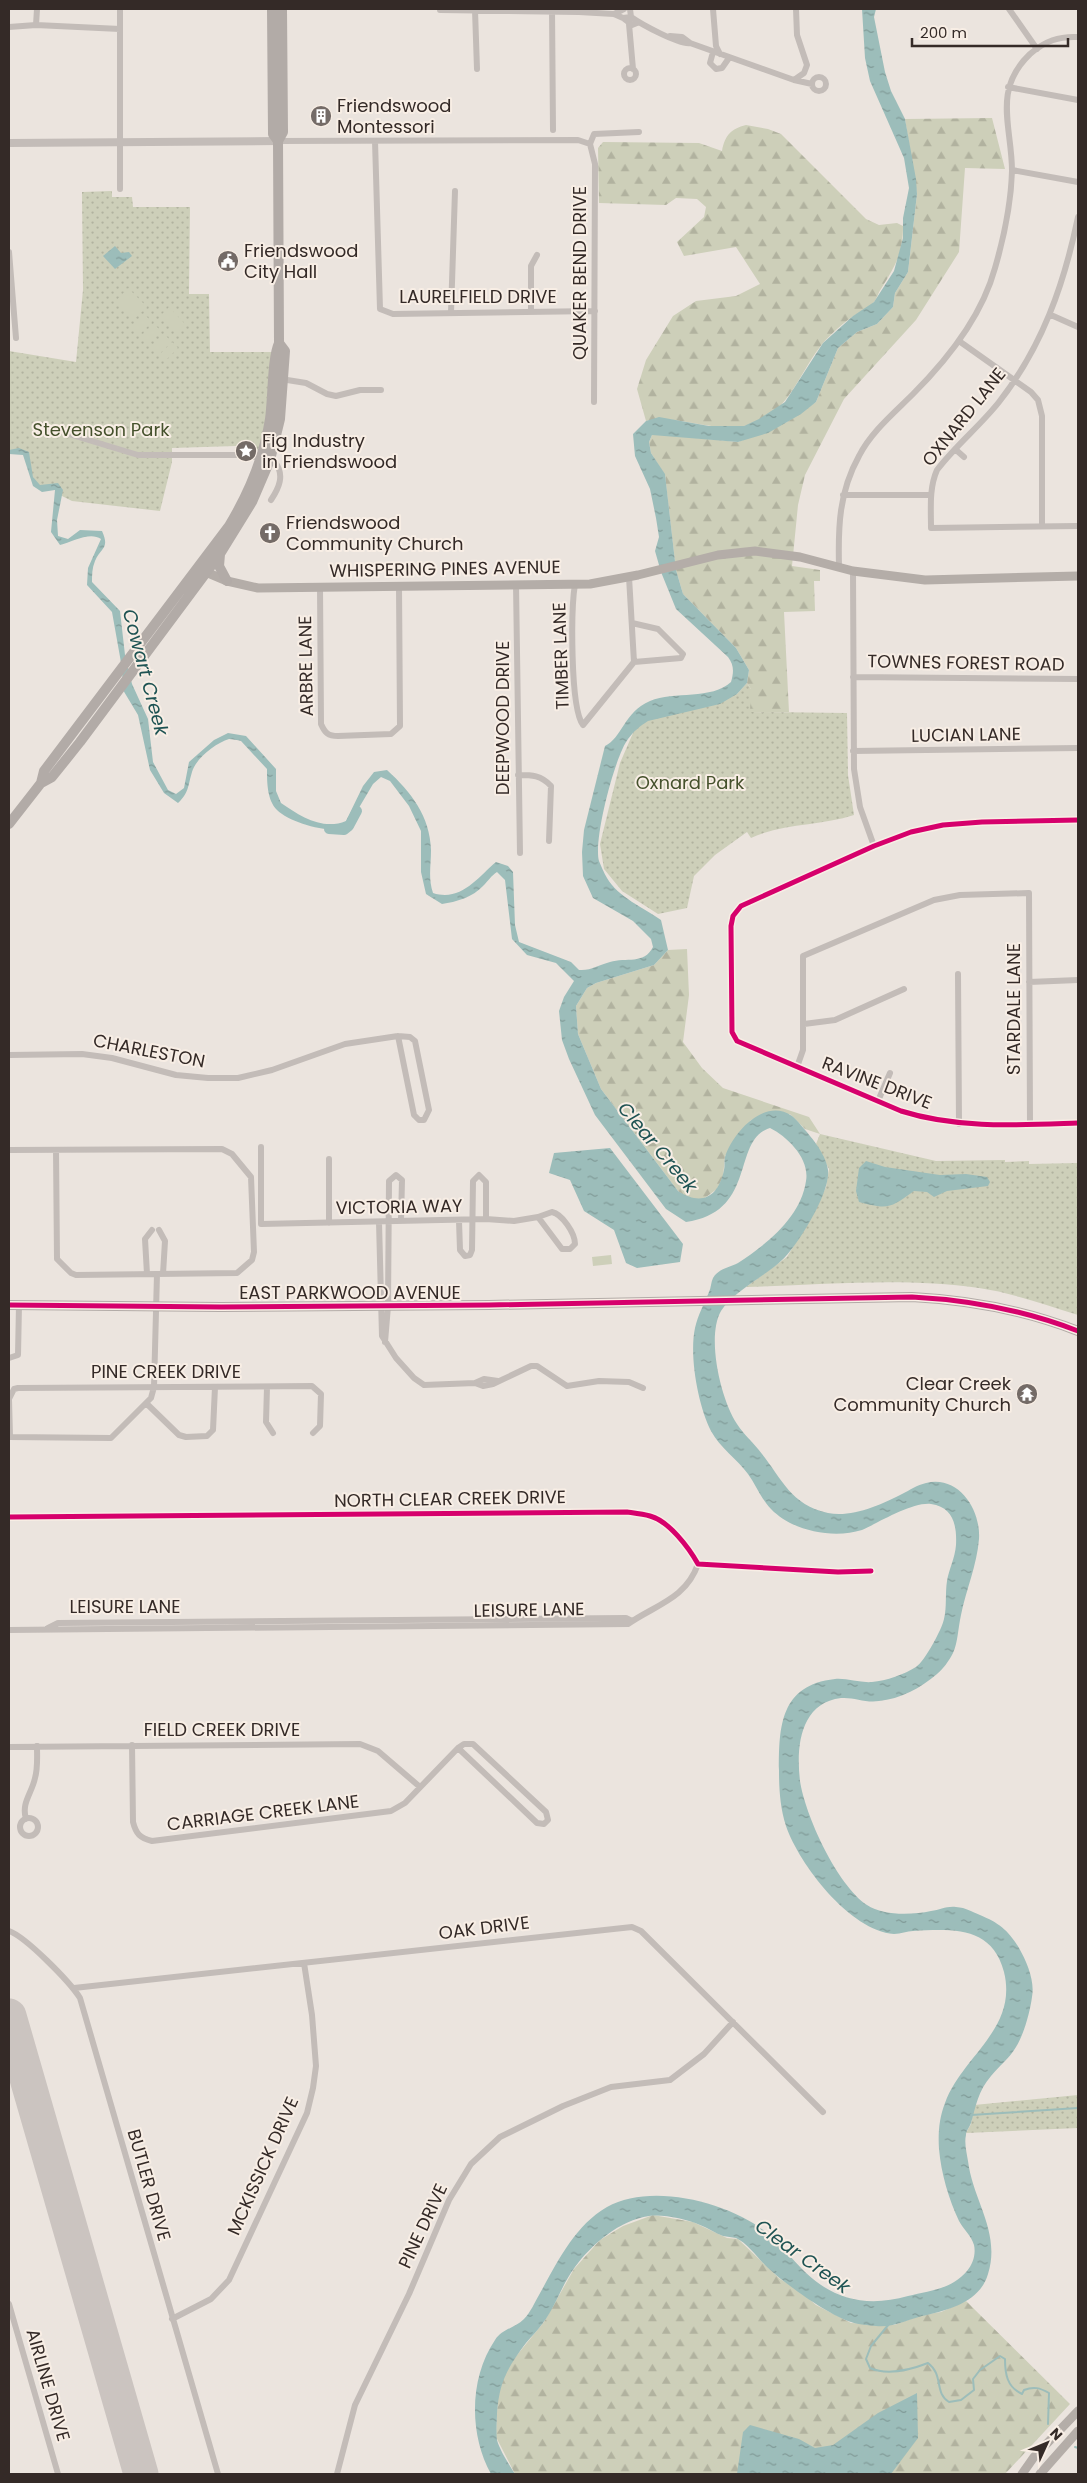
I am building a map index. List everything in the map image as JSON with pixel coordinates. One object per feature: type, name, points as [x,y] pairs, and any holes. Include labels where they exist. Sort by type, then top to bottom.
[{"type":"main road","points":[[272,9],[273,134],[278,141]]},
{"type":"main road","points":[[41,783],[44,771],[143,643],[202,570],[220,554],[244,519],[265,459],[270,421],[279,379],[275,352],[279,343],[278,141],[283,132],[282,9]]},
{"type":"main road","points":[[9,824],[41,783],[52,777],[145,656],[202,570],[244,501],[265,459]]},
{"type":"main road","name":"WHISPERING PINES AVENUE","points":[[202,570],[227,581],[258,588],[575,584],[633,576],[731,553],[770,552],[839,566],[853,571],[925,580],[1078,576]]},
{"type":"main road","points":[[220,554],[219,566],[227,581]]},
{"type":"main road","name":"EAST PARKWOOD AVENUE","points":[[14,1305],[156,1307],[384,1306],[944,1299],[1019,1312],[1078,1331]]},
{"type":"main road","points":[[1022,2474],[1034,2457],[1078,2411]]},
{"type":"main road","points":[[1040,2474],[1078,2430]]},
{"type":"street","points":[[36,9],[36,25]]},
{"type":"street","points":[[120,9],[120,189]]},
{"type":"street","points":[[614,14],[624,9]]},
{"type":"street","points":[[630,9],[633,68]]},
{"type":"street","points":[[713,9],[717,53],[710,62],[716,69],[722,68],[729,58]]},
{"type":"street","points":[[794,80],[804,73],[807,65],[797,35],[796,9]]},
{"type":"street","points":[[1009,9],[1037,49]]},
{"type":"street","points":[[440,10],[552,10],[614,14],[670,36],[680,43],[690,43],[794,80],[813,82],[804,73]]},
{"type":"street","points":[[475,10],[478,69]]},
{"type":"street","points":[[552,10],[553,130]]},
{"type":"street","points":[[9,27],[36,25],[120,29]]},
{"type":"street","points":[[704,48],[715,36]]},
{"type":"street","points":[[839,566],[838,526],[843,494],[859,455],[870,439],[934,374],[980,306],[995,270],[1009,213],[1012,170],[1006,113],[1008,87],[1022,62],[1037,49],[1057,38],[1078,37]]},
{"type":"street","points":[[1008,87],[1078,100]]},
{"type":"street","points":[[9,143],[578,140],[590,144],[594,134],[639,132]]},
{"type":"street","name":"LAURELFIELD DRIVE","points":[[375,141],[380,309],[393,314],[595,311]]},
{"type":"street","name":"QUAKER BEND DRIVE","points":[[590,144],[595,164],[594,402]]},
{"type":"street","points":[[1012,170],[1078,182]]},
{"type":"street","points":[[451,313],[455,191]]},
{"type":"street","name":"OXNARD LANE","points":[[1042,525],[931,528],[932,482],[937,470],[987,417],[1015,380],[1051,315],[1075,251],[1078,217]]},
{"type":"street","points":[[9,252],[16,338]]},
{"type":"street","points":[[531,312],[531,266],[536,255]]},
{"type":"street","points":[[1051,315],[1078,327]]},
{"type":"street","points":[[958,341],[1031,392],[1041,408],[1042,525],[1078,526]]},
{"type":"street","points":[[279,379],[306,383],[327,394],[336,396],[360,390],[381,390]]},
{"type":"street","points":[[39,425],[138,454],[247,455],[265,459],[279,468],[280,480],[271,500]]},
{"type":"street","points":[[955,449],[964,457]]},
{"type":"street","points":[[843,494],[931,495]]},
{"type":"street","points":[[853,571],[853,750],[860,807],[874,846],[911,832],[943,825],[982,822],[1078,820]]},
{"type":"street","points":[[632,623],[658,629],[683,654],[680,658],[634,662],[632,623],[633,576]]},
{"type":"street","name":"DEEPWOOD DRIVE","points":[[516,584],[520,853]]},
{"type":"street","name":"TIMBER LANE","points":[[575,584],[573,675],[578,718],[583,725],[634,662]]},
{"type":"street","name":"ARBRE LANE","points":[[320,587],[321,724],[325,732],[330,736],[391,734],[400,726],[399,586]]},
{"type":"street","name":"TOWNES FOREST ROAD","points":[[853,677],[1078,679]]},
{"type":"street","name":"LUCIAN LANE","points":[[853,750],[1078,748]]},
{"type":"street","points":[[518,775],[535,775],[544,779],[551,786],[549,842]]},
{"type":"street","name":"RAVINE DRIVE","points":[[874,846],[741,906],[733,916],[731,926],[732,1032],[734,1038],[742,1044],[913,1115],[959,1124],[1078,1123]]},
{"type":"street","name":"STARDALE LANE","points":[[804,1024],[803,956],[934,900],[960,894],[1029,893],[1030,1124]]},
{"type":"street","points":[[958,974],[959,1124]]},
{"type":"street","points":[[1029,982],[1078,980]]},
{"type":"street","points":[[798,1067],[803,1050],[804,1024],[835,1020],[904,989]]},
{"type":"street","points":[[398,1036],[410,1037],[415,1041],[429,1110],[424,1120],[419,1120],[414,1115],[398,1036]]},
{"type":"street","name":"CHARLESTON","points":[[9,1055],[82,1054],[112,1058],[176,1074],[208,1078],[238,1078],[281,1067],[321,1051],[345,1044],[398,1036]]},
{"type":"street","points":[[878,1101],[890,1074]]},
{"type":"street","name":"VICTORIA WAY","points":[[260,1147],[261,1224],[486,1219],[514,1221],[538,1217],[552,1212],[556,1213],[574,1237],[574,1246],[567,1250],[562,1249],[538,1217]]},
{"type":"street","points":[[9,1150],[222,1149],[236,1159],[251,1177],[254,1252],[252,1260],[237,1273],[76,1275],[71,1273],[57,1259],[56,1150]]},
{"type":"street","points":[[329,1159],[329,1223]]},
{"type":"street","points":[[384,1306],[389,1181],[396,1175],[402,1180],[402,1221]]},
{"type":"street","points":[[459,1221],[460,1250],[466,1256],[470,1255],[472,1250],[473,1180],[479,1175],[484,1177],[486,1182],[486,1219]]},
{"type":"street","points":[[379,1222],[385,1342],[402,1365],[424,1385],[474,1383],[483,1386],[493,1384],[530,1366],[537,1366],[566,1386],[599,1381],[629,1382],[643,1388]]},
{"type":"street","points":[[9,1437],[110,1438],[152,1398],[154,1388],[156,1307],[165,1241],[155,1230],[145,1239],[147,1274]]},
{"type":"street","points":[[9,1358],[18,1355],[18,1325],[14,1305]]},
{"type":"street","name":"PINE CREEK DRIVE","points":[[9,1437],[10,1399],[14,1389],[312,1386],[318,1389],[321,1394],[320,1426],[313,1433]]},
{"type":"street","points":[[146,1403],[182,1436],[207,1436],[213,1430],[215,1387]]},
{"type":"street","points":[[266,1387],[266,1422],[273,1433]]},
{"type":"street","name":"NORTH CLEAR CREEK DRIVE","points":[[9,1517],[626,1512],[651,1516],[660,1521],[677,1537],[698,1564]]},
{"type":"street","points":[[698,1564],[838,1572],[871,1571]]},
{"type":"street","name":"LEISURE LANE","points":[[9,1630],[47,1629],[58,1623],[234,1625],[626,1618],[632,1621],[674,1597],[689,1582],[698,1564]]},
{"type":"street","name":"FIELD CREEK DRIVE","points":[[9,1747],[360,1744],[378,1751],[420,1787]]},
{"type":"street","points":[[464,1744],[473,1744],[547,1813],[548,1820],[544,1824],[537,1823],[458,1748],[464,1744]]},
{"type":"street","name":"CARRIAGE CREEK LANE","points":[[132,1745],[133,1822],[135,1830],[142,1838],[152,1841],[375,1814],[398,1808],[458,1748]]},
{"type":"street","points":[[26,1819],[24,1811],[27,1795],[35,1780],[37,1746]]},
{"type":"street","name":"OAK DRIVE","points":[[74,1988],[632,1927],[641,1931],[823,2112]]},
{"type":"street","name":"BUTLER DRIVE","points":[[9,1931],[35,1950],[74,1988],[80,1998],[218,2474]]},
{"type":"street","name":"MCKISSICK DRIVE","points":[[172,2319],[210,2299],[229,2280],[307,2114],[316,2066],[304,1963]]},
{"type":"street","name":"PINE DRIVE","points":[[336,2474],[355,2405],[409,2294],[449,2200],[471,2164],[500,2137],[563,2106],[611,2087],[670,2080],[704,2054],[733,2022]]},
{"type":"street","name":"AIRLINE DRIVE","points":[[9,2304],[58,2474]]},
{"type":"green space","points":[[992,118],[1005,169],[965,168],[959,252],[916,320],[844,399],[805,475],[798,505],[792,566],[820,570],[820,581],[814,581],[815,611],[784,612],[789,712],[750,712],[751,689],[747,683],[749,670],[736,648],[683,594],[676,570],[665,475],[651,453],[649,442],[652,435],[655,434],[738,442],[787,422],[816,402],[838,348],[857,332],[877,324],[893,307],[895,293],[908,272],[917,194],[905,119]]},
{"type":"green space","points":[[746,125],[768,129],[781,134],[866,219],[879,225],[897,223],[903,226],[900,252],[875,301],[844,323],[823,343],[791,392],[772,413],[759,421],[744,426],[731,427],[657,419],[646,421],[637,389],[646,360],[673,316],[696,301],[736,296],[760,284],[736,247],[684,256],[677,242],[704,217],[706,207],[697,199],[676,198],[666,205],[599,203],[598,148],[603,142],[699,143],[722,151],[727,137],[736,128]]},
{"type":"green space","name":"Stevenson Park","points":[[112,191],[112,197],[132,197],[133,207],[190,207],[189,294],[209,294],[210,352],[272,352],[265,432],[257,451],[237,452],[236,446],[172,448],[172,462],[160,511],[72,501],[60,495],[59,490],[52,487],[42,489],[35,482],[23,452],[9,452],[9,351],[76,362],[83,290],[82,192]]},
{"type":"green space","points":[[128,288],[147,307],[134,319],[116,301]]},
{"type":"green space","points":[[169,307],[185,324],[177,333],[160,316]]},
{"type":"green space","points":[[146,316],[152,322],[139,335],[133,329]]},
{"type":"green space","points":[[154,324],[160,330],[147,343],[141,337]]},
{"type":"green space","points":[[164,334],[170,340],[157,353],[151,347]]},
{"type":"green space","points":[[172,342],[178,348],[165,361],[159,355]]},
{"type":"green space","name":"Oxnard Park","points":[[747,683],[751,689],[751,712],[847,713],[848,775],[854,815],[841,819],[789,827],[751,838],[747,832],[715,855],[694,876],[687,908],[658,914],[622,891],[604,869],[600,844],[620,763],[636,726],[658,715],[737,694]]},
{"type":"green space","points":[[687,949],[689,995],[683,1042],[702,1068],[723,1088],[809,1117],[820,1134],[805,1129],[790,1114],[751,1120],[725,1156],[723,1177],[717,1189],[702,1200],[692,1201],[678,1191],[601,1089],[578,1034],[576,1006],[587,988],[596,983],[654,965],[668,950]]},
{"type":"green space","points":[[820,1134],[936,1161],[1005,1160],[1005,1162],[1029,1161],[1029,1164],[1078,1163],[1078,1315],[1004,1293],[950,1285],[891,1282],[746,1287],[787,1257],[816,1208],[826,1187],[829,1169],[816,1144]]},
{"type":"green space","points":[[611,1255],[612,1264],[593,1266],[592,1257]]},
{"type":"green space","points":[[1078,2095],[1078,2128],[966,2133],[971,2124],[974,2105]]},
{"type":"green space","points":[[653,2215],[693,2222],[727,2238],[738,2239],[780,2279],[800,2291],[816,2305],[851,2323],[894,2325],[922,2315],[941,2312],[966,2301],[1070,2404],[1005,2474],[515,2474],[496,2437],[498,2391],[508,2366],[544,2322],[574,2269],[600,2240],[623,2226]]},
{"type":"water","points":[[862,9],[876,9],[874,17],[885,72],[891,91],[905,119],[916,179],[917,194],[908,272],[895,293],[893,307],[877,324],[857,332],[838,348],[816,402],[801,414],[768,433],[738,442],[652,435],[649,442],[651,453],[665,474],[676,570],[683,594],[736,648],[749,670],[747,683],[737,694],[720,704],[648,721],[628,739],[623,748],[606,799],[599,835],[599,861],[607,878],[618,891],[661,920],[668,950],[654,965],[596,983],[587,988],[576,1006],[578,1034],[601,1089],[678,1191],[686,1196],[701,1198],[713,1193],[721,1180],[725,1157],[735,1137],[751,1120],[771,1111],[782,1111],[792,1116],[813,1139],[824,1157],[828,1170],[824,1192],[804,1232],[781,1261],[726,1304],[717,1322],[715,1352],[717,1368],[731,1413],[740,1428],[782,1482],[805,1504],[828,1513],[846,1514],[875,1506],[926,1483],[938,1482],[948,1484],[966,1497],[972,1506],[979,1528],[979,1539],[956,1644],[948,1662],[931,1679],[902,1695],[887,1700],[874,1701],[841,1698],[827,1702],[817,1708],[809,1717],[800,1741],[799,1768],[803,1795],[815,1830],[834,1866],[856,1895],[867,1905],[874,1909],[898,1914],[956,1907],[963,1908],[993,1921],[1007,1932],[1022,1953],[1031,1978],[1033,1991],[1030,2009],[1019,2042],[983,2087],[966,2134],[965,2141],[971,2176],[989,2230],[991,2244],[988,2274],[979,2291],[955,2307],[896,2324],[876,2326],[857,2324],[830,2313],[794,2289],[765,2265],[748,2246],[736,2238],[723,2236],[703,2226],[674,2218],[649,2216],[638,2218],[608,2234],[582,2258],[570,2274],[548,2316],[509,2368],[502,2385],[498,2403],[497,2437],[502,2453],[515,2474],[491,2474],[479,2442],[475,2407],[480,2371],[486,2355],[498,2336],[524,2319],[567,2246],[585,2224],[607,2207],[625,2200],[645,2196],[667,2196],[711,2204],[750,2221],[766,2232],[816,2282],[828,2290],[853,2299],[880,2301],[932,2291],[954,2282],[971,2265],[975,2248],[971,2238],[959,2221],[946,2186],[939,2149],[939,2126],[941,2114],[953,2086],[996,2026],[1003,2010],[1006,1992],[1004,1972],[998,1957],[990,1946],[980,1938],[956,1931],[942,1930],[911,1931],[894,1934],[877,1930],[860,1921],[844,1909],[814,1876],[793,1841],[782,1812],[779,1777],[782,1724],[786,1711],[793,1699],[803,1690],[817,1683],[835,1679],[867,1682],[883,1680],[912,1670],[920,1664],[943,1624],[947,1581],[956,1545],[956,1531],[949,1513],[931,1504],[923,1504],[906,1509],[862,1530],[851,1533],[826,1533],[801,1528],[780,1517],[767,1505],[748,1474],[715,1437],[706,1420],[694,1366],[693,1339],[696,1323],[715,1275],[721,1270],[738,1263],[771,1238],[790,1218],[797,1206],[803,1194],[806,1173],[801,1157],[790,1143],[770,1128],[758,1135],[745,1160],[734,1191],[724,1205],[709,1216],[686,1222],[666,1209],[595,1115],[569,1059],[562,1040],[559,1011],[564,997],[574,981],[556,963],[527,955],[512,939],[505,880],[497,872],[479,890],[458,900],[442,904],[426,894],[421,872],[421,831],[409,806],[390,781],[381,777],[373,784],[347,828],[331,830],[310,826],[291,819],[277,810],[269,796],[267,769],[241,741],[229,739],[202,756],[194,767],[186,792],[178,803],[164,793],[150,770],[138,715],[123,690],[122,668],[112,612],[87,585],[88,568],[101,539],[92,536],[60,545],[51,532],[55,490],[42,492],[33,486],[23,455],[9,454],[9,450],[19,448],[29,452],[33,477],[40,485],[58,483],[63,490],[57,520],[58,536],[68,539],[80,530],[102,531],[105,545],[94,564],[92,582],[120,611],[125,655],[132,684],[148,719],[153,762],[168,790],[176,794],[184,788],[189,762],[214,740],[228,733],[246,736],[276,769],[276,791],[281,803],[296,813],[320,823],[337,824],[346,821],[363,786],[374,772],[387,770],[411,796],[427,826],[430,838],[430,877],[433,893],[443,895],[460,891],[468,887],[496,862],[508,866],[513,872],[515,925],[519,942],[571,962],[579,970],[591,969],[606,963],[645,956],[653,947],[651,939],[633,921],[593,898],[583,876],[582,852],[584,830],[605,746],[616,737],[629,718],[641,706],[660,698],[703,693],[723,688],[731,682],[733,672],[728,657],[676,609],[661,572],[655,551],[659,537],[656,518],[650,489],[635,456],[633,434],[646,421],[659,417],[709,426],[744,426],[759,419],[785,402],[823,343],[853,316],[874,302],[894,271],[903,238],[903,218],[909,188],[904,158],[870,81],[865,58]]},
{"type":"water","points":[[115,246],[121,253],[129,252],[132,256],[115,269],[103,256]]},
{"type":"water","points":[[610,1148],[683,1244],[680,1262],[637,1268],[626,1263],[614,1230],[584,1211],[570,1180],[549,1173],[554,1153]]},
{"type":"water","points":[[866,1161],[885,1167],[940,1175],[966,1174],[987,1177],[990,1182],[988,1186],[947,1191],[934,1197],[927,1192],[914,1191],[894,1204],[883,1207],[877,1206],[859,1202],[856,1191],[859,1168]]},
{"type":"water","points":[[917,2393],[918,2438],[891,2474],[737,2474],[743,2432],[750,2425],[799,2439],[815,2448],[833,2445],[878,2413]]},
{"type":"waterway","name":"Cowart Creek","points":[[329,829],[344,830],[349,826],[357,811]]},
{"type":"waterway","points":[[971,2115],[1078,2108]]},
{"type":"waterway","points":[[889,2324],[871,2346],[866,2359],[870,2368],[892,2372],[928,2363],[936,2373],[944,2398],[949,2402],[961,2400],[974,2390],[973,2379],[980,2370],[1000,2356],[1005,2359],[1008,2380],[1013,2388],[1022,2394],[1024,2390],[1034,2388],[1049,2393],[1048,2424]]},
{"type":"runway","points":[[9,2016],[141,2474]]},
{"type":"cycle path","points":[[1078,820],[982,822],[943,825],[911,832],[874,846],[741,906],[733,916],[731,926],[732,1032],[737,1041],[901,1111],[923,1117],[944,1121],[989,1124],[1078,1123]]},
{"type":"cycle path","points":[[9,1305],[221,1307],[489,1305],[912,1297],[996,1307],[1037,1317],[1078,1331]]},
{"type":"cycle path","points":[[9,1517],[627,1512],[650,1516],[664,1523],[684,1543],[698,1564],[838,1572],[871,1571]]},
{"type":"place","name":"Friendswood Montessori","points":[[321,116]]},
{"type":"place","name":"Friendswood City Hall","points":[[228,261]]},
{"type":"place","name":"Fig Industry in Friendswood","points":[[246,451]]},
{"type":"place","name":"Friendswood Community Church","points":[[270,533]]},
{"type":"place","name":"Clear Creek Community Church","points":[[1027,1394]]},
{"type":"water label","name":"Clear Creek","points":[[658,1147]]},
{"type":"water label","name":"Clear Creek","points":[[803,2256]]}]
